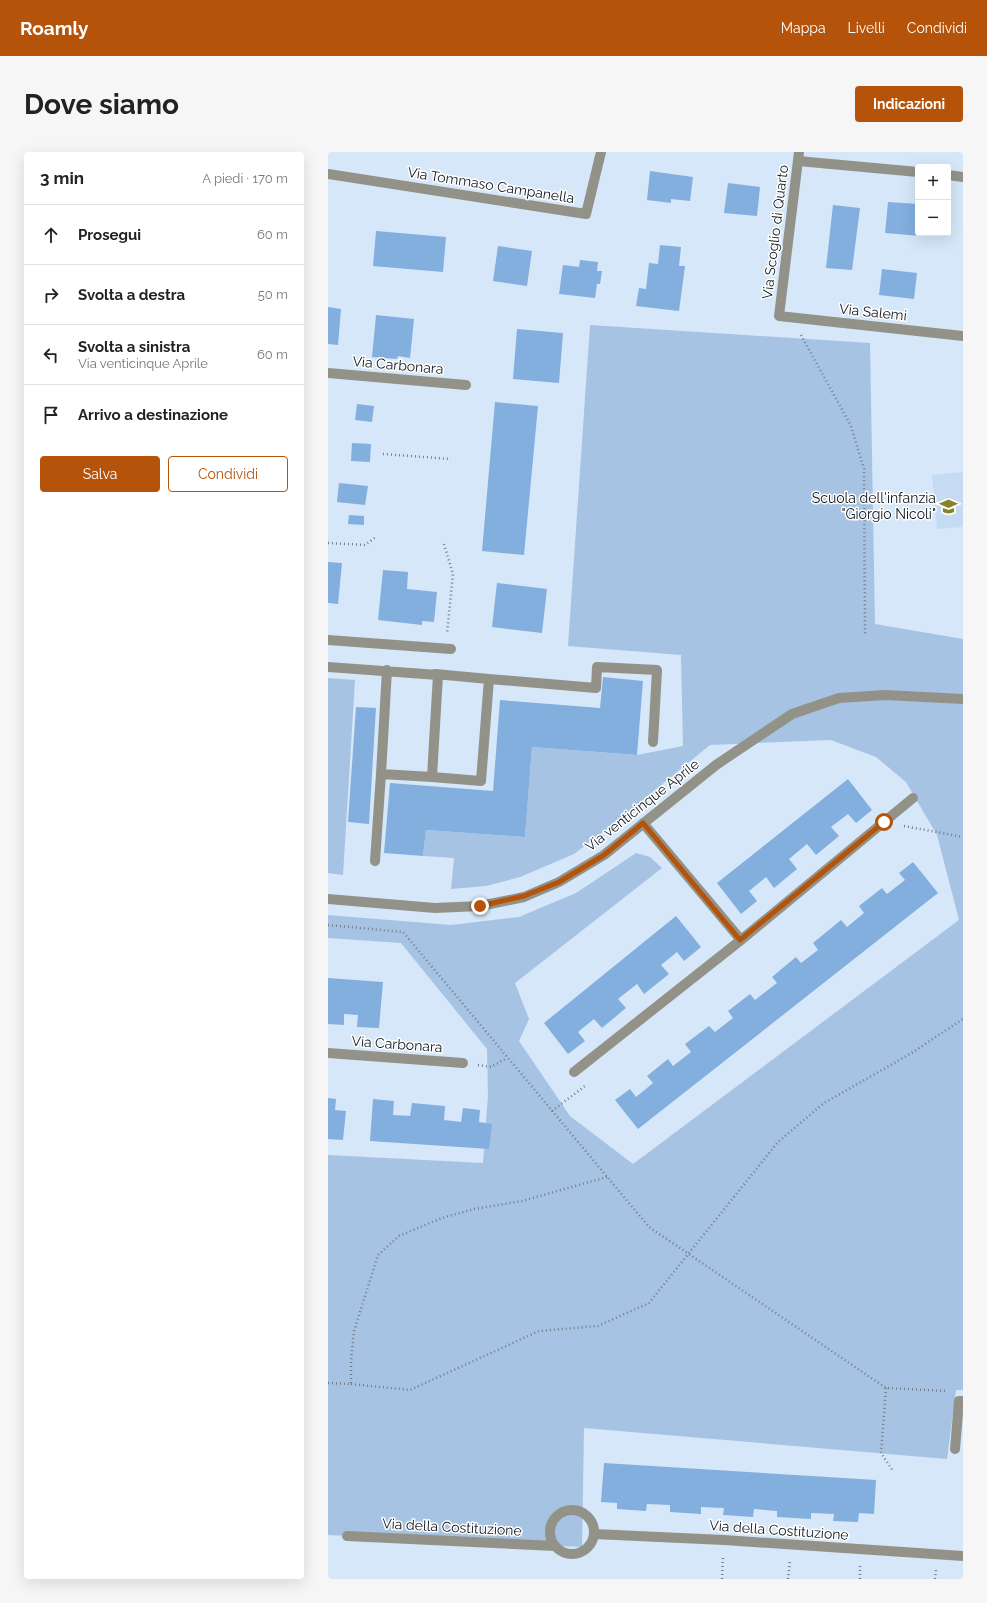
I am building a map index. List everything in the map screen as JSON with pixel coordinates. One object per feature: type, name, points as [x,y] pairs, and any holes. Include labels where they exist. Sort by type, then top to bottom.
[{"type":"street","name":"Via Tommaso Campanella","points":[[328,174],[586,214],[601,152]]},
{"type":"street","points":[[799,156],[915,172]]},
{"type":"street","name":"Via Scoglio di Quarto","points":[[779,316],[799,156]]},
{"type":"street","points":[[951,175],[963,177]]},
{"type":"street","name":"Via Salemi","points":[[779,316],[963,336]]},
{"type":"street","name":"Via Carbonara","points":[[328,373],[466,385]]},
{"type":"street","points":[[328,640],[448,650]]},
{"type":"street","points":[[328,667],[387,670],[596,688],[597,667],[656,670],[653,742]]},
{"type":"street","points":[[375,861],[387,670]]},
{"type":"street","points":[[432,777],[438,675],[435,674]]},
{"type":"street","points":[[381,774],[481,780],[489,679]]},
{"type":"street","name":"Via venticinque Aprile","points":[[328,899],[435,908],[480,906],[524,896],[559,882],[604,855],[716,765],[792,714],[839,698],[885,695],[963,699]]},
{"type":"street","points":[[574,1072],[740,940],[913,798]]},
{"type":"street","points":[[643,823],[740,940]]},
{"type":"street","name":"Via Carbonara","points":[[328,1053],[463,1063]]},
{"type":"street","points":[[955,1449],[959,1401],[963,1401]]},
{"type":"street","points":[[555,1546],[550,1534],[551,1526],[554,1520],[565,1512],[579,1512],[585,1515],[590,1520],[594,1534]]},
{"type":"street","name":"Via della Costituzione","points":[[347,1536],[555,1546],[562,1552],[570,1554],[578,1553],[586,1549],[594,1534],[724,1540],[963,1556]]},
{"type":"path","points":[[791,317],[851,426],[864,469],[865,636]]},
{"type":"path","points":[[383,454],[451,459]]},
{"type":"path","points":[[328,543],[365,545],[376,536]]},
{"type":"path","points":[[444,544],[453,574],[448,650]]},
{"type":"path","points":[[884,822],[963,836]]},
{"type":"path","points":[[328,925],[403,932],[649,1227],[886,1388],[955,1391]]},
{"type":"path","points":[[328,1383],[410,1390],[539,1331],[598,1326],[649,1303],[778,1142],[824,1103],[910,1054],[963,1019]]},
{"type":"path","points":[[463,1063],[492,1067],[507,1058]]},
{"type":"path","points":[[552,1111],[585,1086],[574,1072]]},
{"type":"path","points":[[351,1384],[351,1360],[354,1331],[378,1255],[399,1236],[442,1218],[474,1209],[522,1201],[607,1177]]},
{"type":"path","points":[[886,1388],[882,1453],[893,1471]]},
{"type":"path","points":[[722,1579],[724,1540]]},
{"type":"shaded area","points":[[590,325],[870,343],[875,624],[963,639],[963,1390],[956,1390],[947,1459],[584,1428],[582,1547],[328,1535],[328,1155],[483,1163],[488,1095],[487,1049],[401,943],[328,938],[328,915],[451,925],[519,917],[576,893],[636,853],[650,857],[662,868],[515,983],[529,1019],[519,1041],[570,1116],[633,1164],[959,920],[937,835],[906,782],[876,757],[831,740],[710,745],[616,822],[574,854],[520,877],[486,886],[451,889],[454,858],[423,856],[426,830],[525,837],[532,747],[637,755],[683,746],[681,655],[568,646]]},
{"type":"shaded area","name":"Scuola dell'infanzia \"Giorgio Nicoli\"","points":[[963,472],[963,527],[937,529],[932,475]]},
{"type":"shaded area","points":[[328,678],[355,680],[343,875],[328,873]]},
{"type":"building","points":[[650,171],[693,177],[690,201],[671,199],[671,203],[647,200]]},
{"type":"building","points":[[728,183],[760,187],[757,216],[724,213]]},
{"type":"building","points":[[888,202],[915,204],[915,236],[885,233]]},
{"type":"building","points":[[833,205],[860,208],[852,270],[826,268]]},
{"type":"building","points":[[376,231],[446,237],[443,272],[373,266]]},
{"type":"building","points":[[660,245],[681,247],[679,266],[685,266],[679,311],[636,306],[639,288],[646,289],[649,263],[658,264]]},
{"type":"building","points":[[498,246],[532,251],[527,286],[493,281]]},
{"type":"building","points":[[580,260],[598,262],[597,271],[602,271],[600,284],[597,284],[595,298],[559,294],[563,265],[579,267]]},
{"type":"building","points":[[882,269],[917,273],[914,299],[879,295]]},
{"type":"building","points":[[328,307],[341,309],[338,345],[328,344]]},
{"type":"building","points":[[376,315],[414,319],[410,358],[398,356],[397,359],[372,357]]},
{"type":"building","points":[[517,329],[563,333],[559,383],[513,379]]},
{"type":"building","points":[[495,402],[538,406],[524,555],[482,551]]},
{"type":"building","points":[[357,404],[374,406],[372,422],[355,420]]},
{"type":"building","points":[[352,443],[371,444],[370,462],[351,461]]},
{"type":"building","points":[[339,483],[368,486],[365,505],[337,502]]},
{"type":"building","points":[[349,515],[364,516],[364,525],[348,524]]},
{"type":"building","points":[[328,562],[342,563],[338,604],[328,603]]},
{"type":"building","points":[[383,570],[408,572],[407,589],[437,592],[434,622],[422,621],[422,625],[378,620]]},
{"type":"building","points":[[497,583],[547,589],[542,633],[492,627]]},
{"type":"building","points":[[603,677],[643,681],[637,755],[532,747],[525,837],[426,830],[423,856],[384,853],[390,783],[493,791],[500,700],[600,708]]},
{"type":"building","points":[[356,707],[376,708],[369,824],[348,822]]},
{"type":"building","points":[[848,779],[872,810],[856,823],[848,814],[831,827],[839,836],[816,855],[807,844],[789,859],[797,869],[774,888],[766,877],[749,891],[757,901],[741,914],[717,883]]},
{"type":"building","points":[[913,862],[938,893],[638,1129],[615,1100],[630,1089],[636,1097],[653,1083],[647,1076],[668,1059],[673,1066],[691,1052],[685,1044],[709,1026],[715,1032],[733,1018],[728,1011],[750,994],[755,1000],[777,983],[772,977],[796,957],[801,963],[818,950],[813,943],[841,920],[847,927],[864,913],[859,906],[882,888],[887,894],[905,880],[899,873]]},
{"type":"building","points":[[676,916],[701,947],[684,961],[677,952],[661,965],[669,974],[644,994],[637,984],[618,999],[626,1008],[602,1028],[594,1019],[578,1032],[585,1041],[568,1054],[544,1023]]},
{"type":"building","points":[[328,978],[383,982],[379,1028],[357,1027],[358,1015],[344,1014],[344,1025],[328,1024]]},
{"type":"building","points":[[328,1098],[336,1099],[335,1110],[346,1111],[343,1140],[328,1139]]},
{"type":"building","points":[[373,1099],[394,1101],[393,1115],[410,1116],[412,1103],[445,1106],[444,1120],[461,1122],[463,1108],[480,1110],[479,1122],[492,1124],[489,1149],[370,1141]]},
{"type":"building","points":[[604,1463],[876,1480],[874,1514],[859,1513],[858,1522],[833,1521],[834,1514],[811,1513],[811,1519],[777,1517],[777,1511],[754,1509],[753,1517],[723,1515],[724,1508],[701,1507],[701,1514],[670,1512],[670,1505],[647,1504],[646,1511],[617,1509],[617,1503],[601,1502]]},
{"type":"place","name":"Scuola dell'infanzia \"Giorgio Nicoli\"","points":[[949,506]]},
{"type":"route","points":[[480,906],[524,896],[559,882],[604,855],[643,823],[740,940],[884,822]]}]
